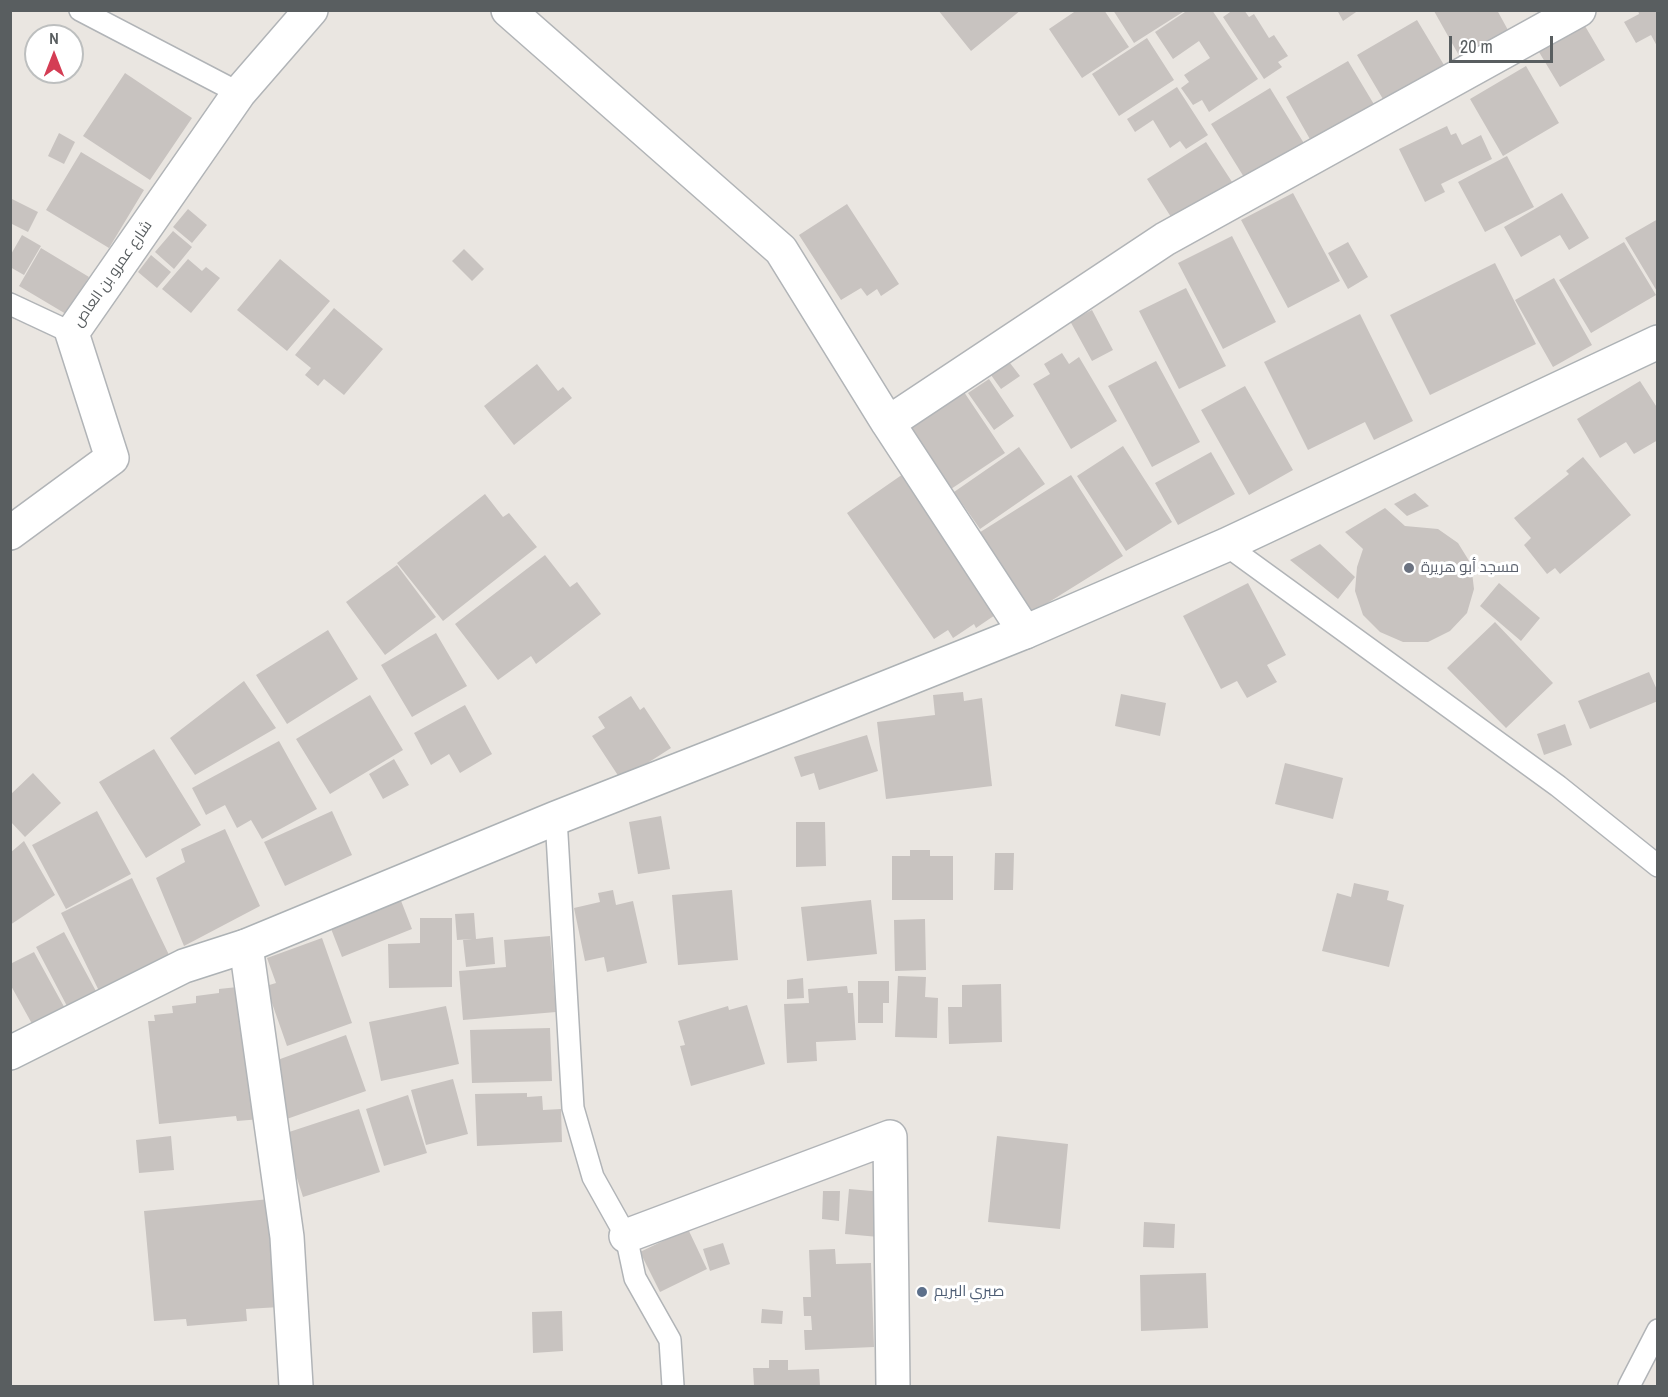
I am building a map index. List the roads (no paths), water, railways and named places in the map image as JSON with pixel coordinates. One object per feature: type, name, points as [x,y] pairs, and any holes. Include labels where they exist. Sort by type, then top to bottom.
[{"type":"street","name":"شارع عمرو بن العاص","points":[[10,533],[112,458],[72,333],[238,93],[310,10]]},
{"type":"street","points":[[508,10],[781,250],[888,423],[1025,632]]},
{"type":"street","points":[[888,423],[1165,239],[1579,10]]},
{"type":"street","points":[[10,1053],[184,966],[246,946],[556,818],[1025,632],[1226,545],[1658,342]]},
{"type":"street","points":[[246,946],[287,1237],[296,1386]]},
{"type":"street","points":[[626,1236],[890,1137],[892,1386]]},
{"type":"lane","points":[[80,10],[238,93]]},
{"type":"lane","points":[[10,304],[72,333]]},
{"type":"lane","points":[[1226,545],[1558,786],[1658,866]]},
{"type":"lane","points":[[556,818],[573,1108],[593,1177],[626,1236],[635,1278],[670,1340],[673,1386]]},
{"type":"lane","points":[[1629,1386],[1658,1330]]},
{"type":"place","name":"مسجد أبو هريرة","points":[[1409,568]]},
{"type":"place","name":"صبري البريم","points":[[922,1292]]}]
